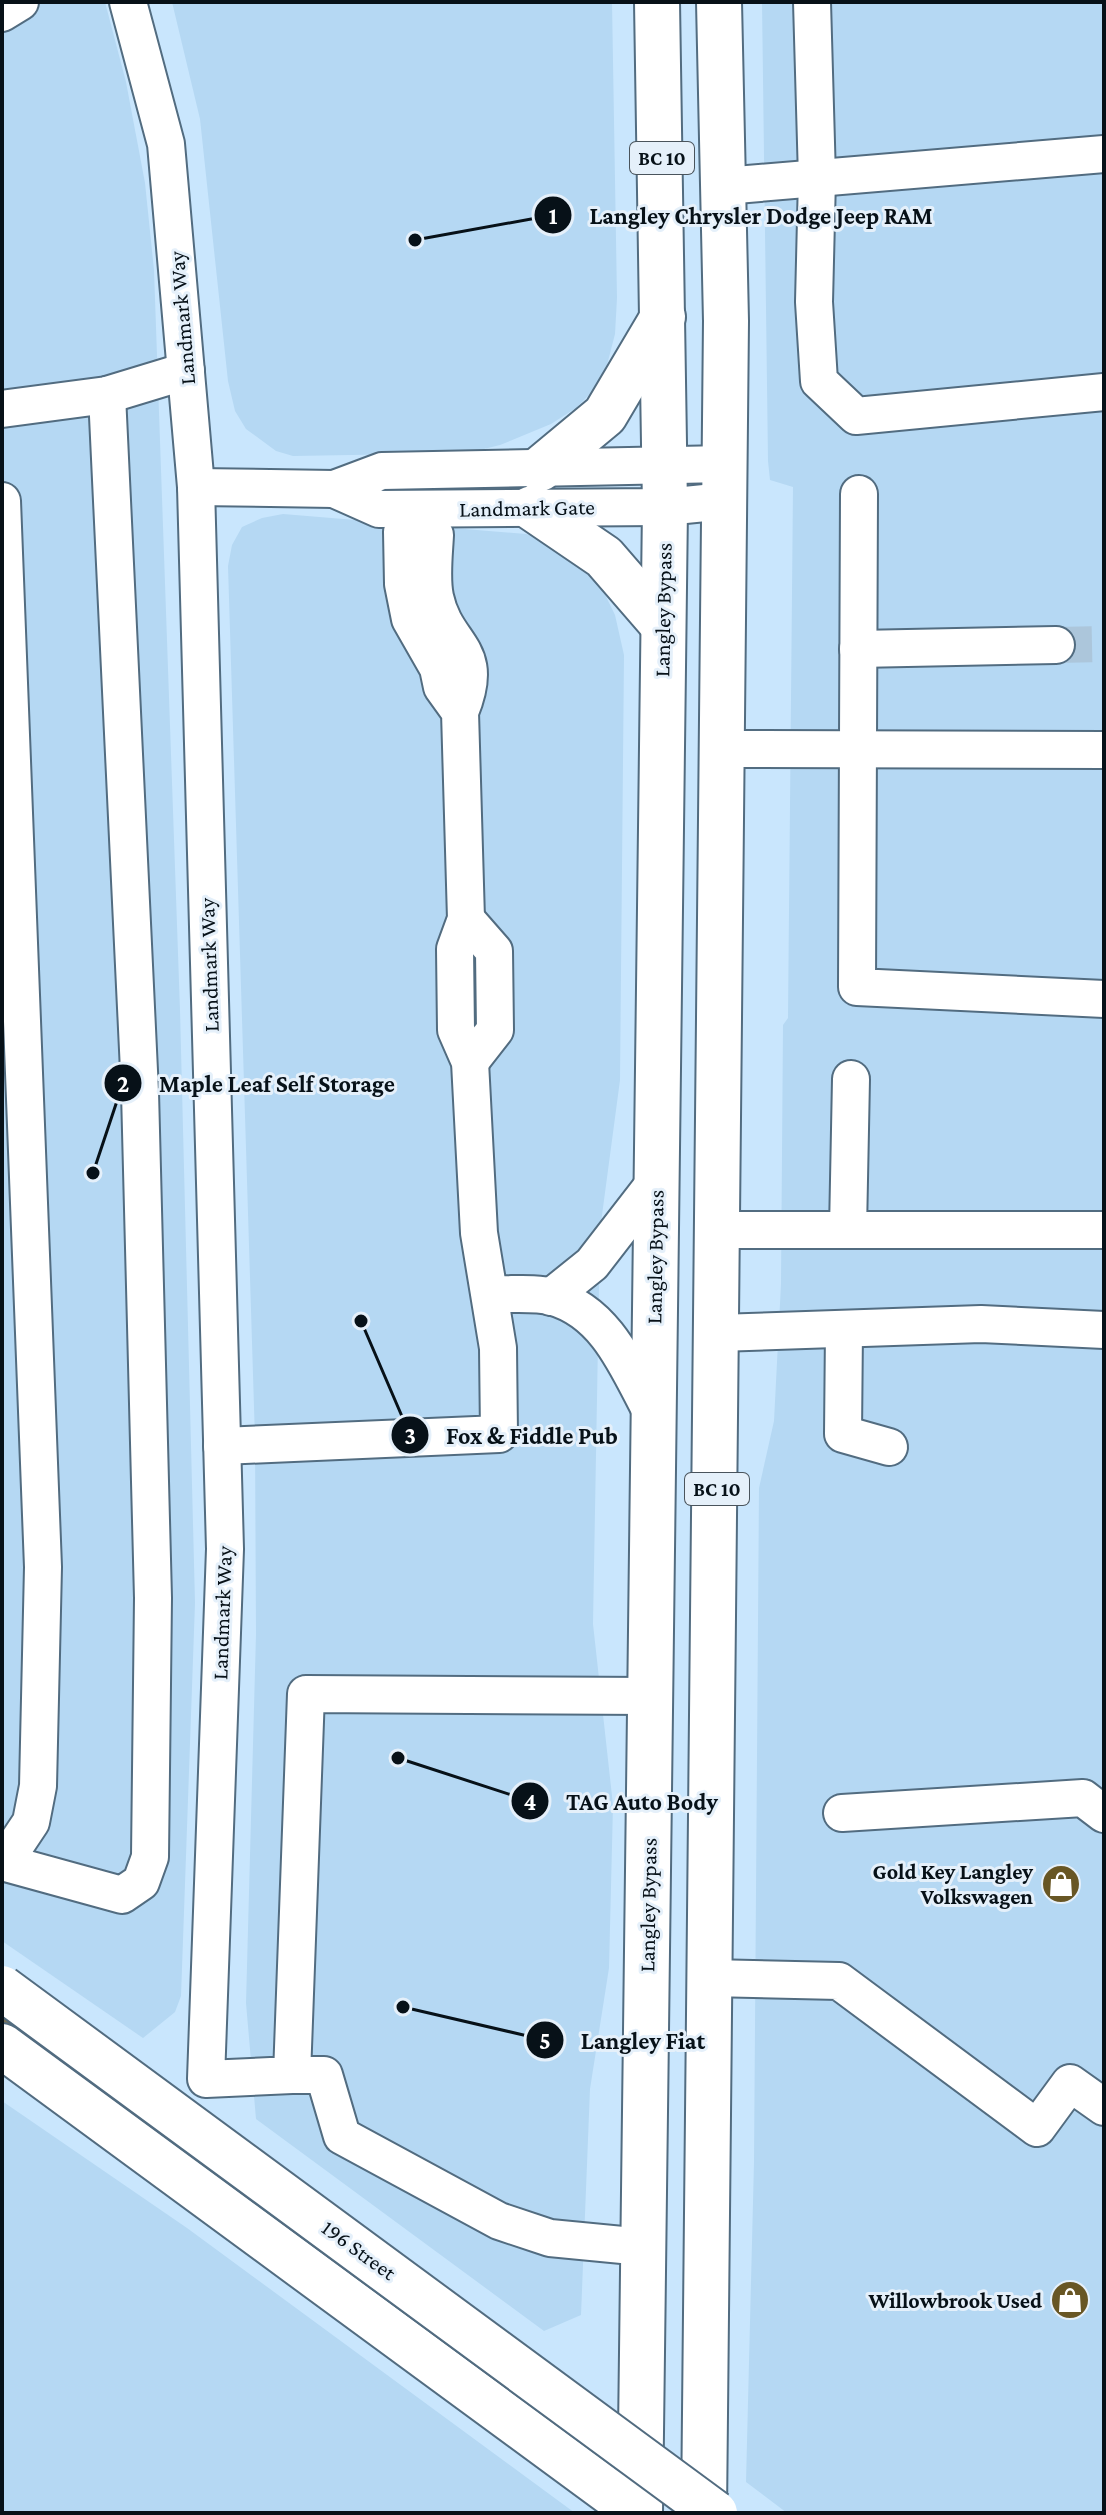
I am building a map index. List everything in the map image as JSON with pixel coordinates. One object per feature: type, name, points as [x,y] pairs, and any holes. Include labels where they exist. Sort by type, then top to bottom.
[{"type":"main road","name":"Langley Bypass","points":[[639,2513],[665,486],[665,315],[657,2]]},
{"type":"main road","name":"BC 10","points":[[704,2513],[724,749],[724,186],[719,2]]},
{"type":"main road","points":[[662,624],[604,557],[536,488],[605,415],[665,315]]},
{"type":"main road","name":"196 Street","points":[[2,1988],[715,2513]]},
{"type":"main road","points":[[2,2046],[639,2513]]},
{"type":"street","points":[[2,13],[20,2]]},
{"type":"street","name":"Landmark Way","points":[[128,2],[166,144],[196,487],[225,1549],[206,2079],[292,2075]]},
{"type":"street","points":[[812,2],[817,178],[814,302],[819,381],[856,416],[1104,392]]},
{"type":"street","points":[[724,186],[1104,154]]},
{"type":"street","points":[[2,409],[107,395],[186,371]]},
{"type":"street","points":[[2,1862],[122,1895],[141,1882],[150,1857],[153,1598],[140,1092],[107,395]]},
{"type":"street","name":"Landmark Gate","points":[[196,487],[334,489],[382,471],[536,488],[725,483]]},
{"type":"street","name":"Landmark Gate","points":[[334,489],[379,509],[410,509],[536,488]]},
{"type":"street","points":[[859,494],[857,987],[1104,999]]},
{"type":"street","points":[[2,501],[43,1567],[38,1786],[31,1822],[11,1852],[2,1856]]},
{"type":"street","points":[[222,1446],[499,1434],[498,1348],[479,1233],[470,1062],[456,1030],[455,949],[466,919],[460,712],[471,686],[469,665],[435,599],[435,535],[410,509]]},
{"type":"street","points":[[858,649],[1056,645]]},
{"type":"street","points":[[724,749],[1104,750]]},
{"type":"street","points":[[848,1230],[851,1079]]},
{"type":"street","points":[[551,1297],[586,1270],[657,1180]]},
{"type":"street","points":[[719,1230],[1104,1230]]},
{"type":"street","points":[[491,1294],[551,1297],[588,1313],[615,1346],[653,1415]]},
{"type":"street","points":[[718,1333],[981,1324],[1104,1330]]},
{"type":"street","points":[[844,1329],[843,1434],[889,1447]]},
{"type":"street","points":[[643,2247],[550,2238],[499,2221],[342,2136],[324,2075],[292,2075],[306,1694],[651,1696]]},
{"type":"street","points":[[842,1813],[1083,1798],[1104,1814]]},
{"type":"street","points":[[710,1978],[839,1981],[1037,2128],[1070,2083],[1104,2107]]},
{"type":"shaded area","points":[[2,2],[105,2],[126,82],[145,183],[154,270],[180,1010],[195,1603],[181,1996],[175,2012],[143,2038],[2,1941]]},
{"type":"shaded area","points":[[172,2],[612,2],[617,298],[615,334],[607,365],[595,389],[576,408],[551,424],[500,445],[468,453],[293,456],[276,451],[246,429],[235,411],[228,381],[200,119]]},
{"type":"shaded area","points":[[762,2],[1104,2],[1104,2513],[787,2513],[746,2482],[754,2162],[759,1488],[774,1421],[781,1284],[783,1025],[788,1018],[793,487],[770,480],[768,461]]},
{"type":"shaded area","points":[[283,514],[526,534],[552,541],[597,578],[615,615],[624,655],[620,1080],[600,1230],[593,1624],[613,1805],[609,1968],[590,2089],[581,2315],[544,2331],[256,2119],[246,2003],[256,1634],[255,1439],[228,566],[232,545],[242,527],[262,518]]},
{"type":"shaded area","points":[[2,2101],[187,2228],[575,2513],[2,2513]]},
{"type":"waterway","points":[[2,2018],[26,2037]]},
{"type":"tunnel","points":[[1056,645],[1104,644]]},
{"type":"place","name":"Langley Chrysler Dodge Jeep RAM","points":[[415,240]]},
{"type":"place","name":"Maple Leaf Self Storage","points":[[93,1173]]},
{"type":"place","name":"Fox & Fiddle Pub","points":[[361,1321]]},
{"type":"place","name":"TAG Auto Body","points":[[398,1758]]},
{"type":"place","name":"Gold Key Langley Volkswagen","points":[[1061,1884]]},
{"type":"place","name":"Langley Fiat","points":[[403,2007]]},
{"type":"place","name":"Willowbrook Used","points":[[1070,2300]]}]
